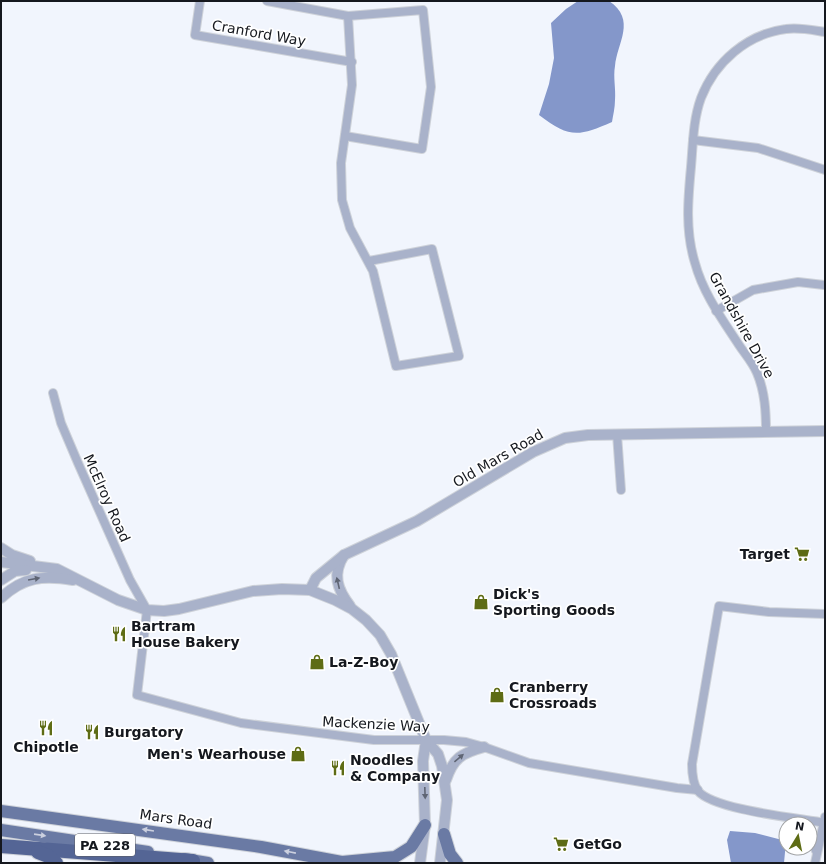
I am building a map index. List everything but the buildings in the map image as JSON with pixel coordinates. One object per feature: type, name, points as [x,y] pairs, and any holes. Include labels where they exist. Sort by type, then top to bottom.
[{"type":"highway","points":[[1,846],[193,861]]},
{"type":"highway","points":[[32,849],[48,856],[56,863]]},
{"type":"main road","name":"Mars Road","points":[[1,811],[261,847],[344,862],[395,857],[411,847],[425,825]]},
{"type":"main road","name":"PA 228","points":[[1,830],[118,846],[208,863]]},
{"type":"main road","points":[[444,834],[450,854],[457,863]]},
{"type":"street","name":"Cranford Way","points":[[200,1],[195,35],[352,62]]},
{"type":"street","points":[[267,1],[348,16],[423,10],[431,87],[422,149],[345,136]]},
{"type":"street","points":[[348,16],[352,62],[352,85],[340,176],[342,200],[350,228],[373,270],[396,366],[459,356],[432,249],[369,261]]},
{"type":"street","name":"Grandshire Drive","points":[[766,432],[763,395],[756,372],[716,311],[700,281],[694,262],[688,225],[688,202],[693,140],[701,99],[710,79],[733,52],[750,41],[767,34],[786,29],[802,28],[825,32]]},
{"type":"street","points":[[693,140],[758,148],[825,170]]},
{"type":"street","points":[[716,311],[753,290],[798,282],[824,285]]},
{"type":"street","name":"McElroy Road","points":[[53,393],[61,423],[78,463],[130,580],[147,610]]},
{"type":"street","name":"Old Mars Road","points":[[310,590],[316,578],[344,555],[417,521],[554,441],[583,435],[825,431]]},
{"type":"street","points":[[617,434],[621,490]]},
{"type":"street","points":[[1,548],[22,559],[57,567],[77,579]]},
{"type":"street","points":[[344,555],[338,567],[336,581],[342,596],[352,609]]},
{"type":"street","points":[[1,562],[48,567],[77,579],[130,605],[147,610],[179,609],[253,591],[282,589],[310,590],[352,609],[366,620],[380,635],[391,654],[416,711],[426,740],[438,754],[446,782],[447,800],[440,863]]},
{"type":"street","points":[[1,580],[15,571],[28,569],[47,570],[77,579]]},
{"type":"street","points":[[1,598],[20,584],[31,580],[50,577],[77,579]]},
{"type":"street","points":[[784,816],[720,803],[707,798],[698,790],[695,784],[692,764],[719,606],[769,612],[825,614]]},
{"type":"street","name":"Mackenzie Way","points":[[147,610],[137,695],[241,723],[374,740],[466,742],[484,746],[516,759],[536,764],[676,788],[698,790]]},
{"type":"street","points":[[420,863],[425,825],[423,761],[426,740]]},
{"type":"street","points":[[446,782],[448,773],[456,759],[465,753],[484,746]]},
{"type":"street","points":[[818,848],[824,821]]},
{"type":"water","points":[[578,1],[609,1],[617,8],[622,16],[624,24],[614,70],[615,103],[612,122],[590,130],[574,133],[558,128],[539,115],[549,84],[554,58],[551,23],[566,9]]},
{"type":"water","points":[[730,831],[755,833],[778,839],[778,856],[785,856],[784,863],[731,863],[727,840]]},
{"type":"place","name":"Target","points":[[802,554]]},
{"type":"place","name":"Dick's Sporting Goods","points":[[481,602]]},
{"type":"place","name":"Bartram House Bakery","points":[[119,634]]},
{"type":"place","name":"La-Z-Boy","points":[[317,662]]},
{"type":"place","name":"Cranberry Crossroads","points":[[497,695]]},
{"type":"place","name":"Chipotle","points":[[46,728]]},
{"type":"place","name":"Burgatory","points":[[92,732]]},
{"type":"place","name":"Men's Wearhouse","points":[[298,754]]},
{"type":"place","name":"Noodles & Company","points":[[338,768]]},
{"type":"place","name":"GetGo","points":[[561,844]]}]
